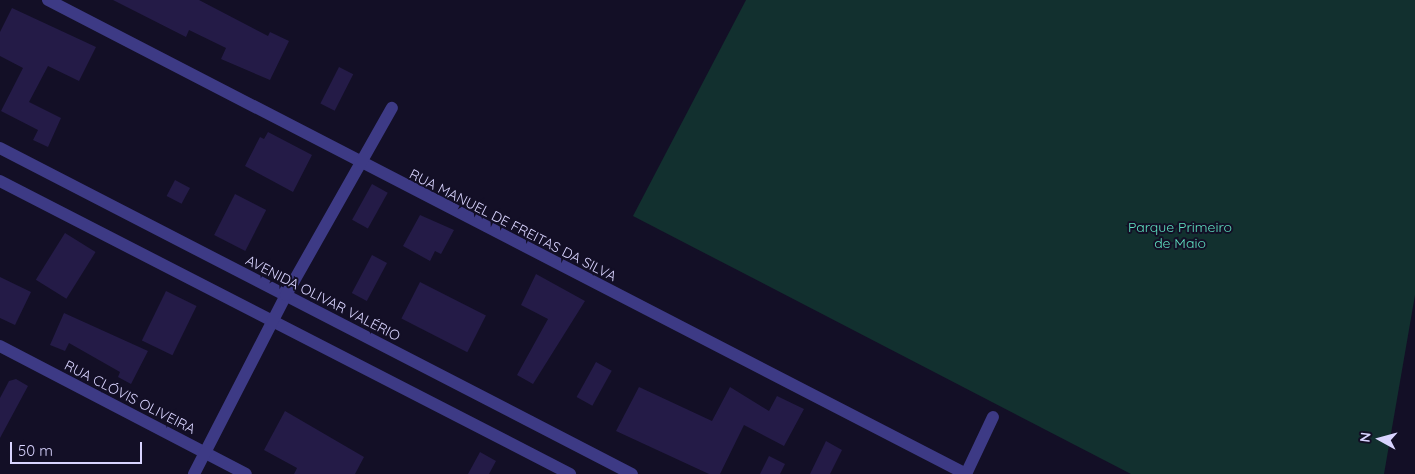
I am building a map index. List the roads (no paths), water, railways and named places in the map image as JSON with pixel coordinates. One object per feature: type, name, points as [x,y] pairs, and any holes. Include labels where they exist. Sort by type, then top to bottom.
[{"type":"street","name":"RUA MANUEL DE FREITAS DA SILVA","points":[[48,0],[362,165],[966,474]]},
{"type":"street","points":[[194,474],[286,295],[362,165],[392,108]]},
{"type":"street","name":"AVENIDA OLIVAR VALÉRIO","points":[[0,148],[632,474]]},
{"type":"street","points":[[0,181],[570,474]]},
{"type":"street","name":"RUA CLÓVIS OLIVEIRA","points":[[0,346],[246,474]]},
{"type":"street","points":[[966,474],[992,417]]},
{"type":"park label","name":"Parque Primeiro de Maio","points":[[1180,236]]}]
